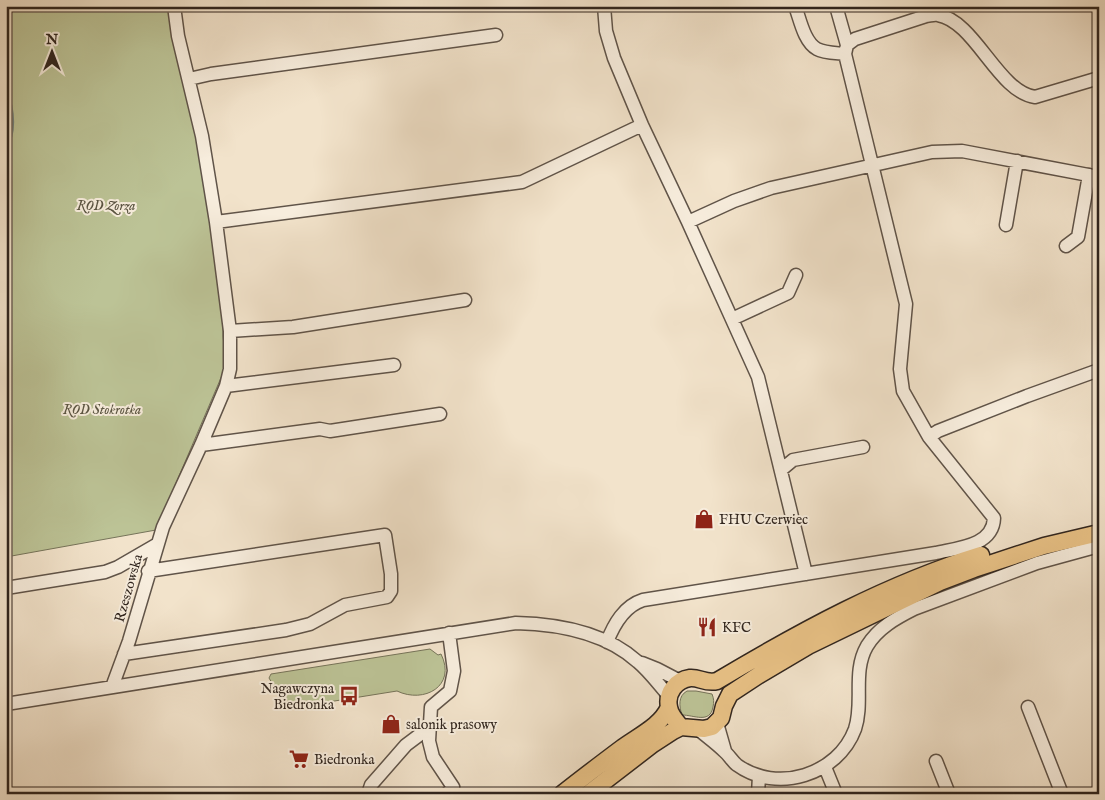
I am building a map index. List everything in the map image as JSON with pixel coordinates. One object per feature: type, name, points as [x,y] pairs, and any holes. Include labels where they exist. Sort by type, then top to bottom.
[{"type":"main road","points":[[562,794],[666,714],[672,688],[680,681],[692,678],[711,682],[717,681],[774,646],[838,612],[881,593],[972,558],[1041,537],[1099,523]]},
{"type":"main road","points":[[588,794],[653,744],[681,727],[698,729],[712,727],[723,713],[730,694],[808,646],[940,582],[1044,546],[1099,533]]},
{"type":"main road","points":[[711,682],[719,691],[724,706]]},
{"type":"main road","points":[[669,702],[674,719],[681,727]]},
{"type":"street","points":[[156,545],[162,520],[202,445],[226,386],[230,369],[216,222],[202,136],[178,36],[174,6]]},
{"type":"street","points":[[604,6],[606,31],[614,58],[642,125],[758,377],[806,574]]},
{"type":"street","points":[[795,6],[811,45],[818,50],[846,49],[855,39],[926,16],[937,15],[950,20],[968,34],[1007,80],[1027,96],[1035,97],[1099,78]]},
{"type":"street","points":[[607,642],[621,617],[632,604],[642,600],[936,553],[969,545],[986,538],[994,526],[994,518],[929,437],[903,391],[900,369],[906,304],[872,166],[836,6]]},
{"type":"street","points":[[189,79],[211,74],[496,35]]},
{"type":"street","points":[[216,222],[522,182],[642,125]]},
{"type":"street","points":[[688,222],[734,201],[771,188],[948,150],[1094,176],[1078,237],[1066,246]]},
{"type":"street","points":[[1006,225],[1017,161]]},
{"type":"street","points":[[732,319],[788,292],[796,274]]},
{"type":"street","points":[[228,335],[293,327],[465,300]]},
{"type":"street","points":[[226,386],[394,365]]},
{"type":"street","points":[[929,437],[938,431],[1026,396],[1099,370]]},
{"type":"street","points":[[202,445],[320,429],[330,432],[440,414]]},
{"type":"street","points":[[780,470],[793,460],[863,448]]},
{"type":"street","points":[[124,654],[286,630],[310,624],[346,605],[387,597],[391,591],[391,574],[385,535],[148,571]]},
{"type":"street","name":"Rzeszowska","points":[[112,687],[124,654],[156,545]]},
{"type":"street","name":"Rzeszowska","points":[[6,588],[105,572],[118,567],[156,545]]},
{"type":"street","points":[[698,729],[725,751],[736,765],[759,776],[789,779],[806,775],[825,767],[837,758],[855,729],[859,701],[859,667],[867,646],[881,629],[914,609],[1037,563],[1099,546]]},
{"type":"street","points":[[6,704],[516,623],[568,628],[607,642],[638,661],[680,681]]},
{"type":"street","points":[[447,794],[453,786],[433,757],[429,741],[431,707],[450,691],[454,671],[449,633]]},
{"type":"street","points":[[638,661],[669,702]]},
{"type":"street","points":[[1028,706],[1062,794]]},
{"type":"street","points":[[717,723],[725,751]]},
{"type":"street","points":[[368,794],[371,785],[406,745],[430,727]]},
{"type":"street","points":[[936,761],[950,794]]},
{"type":"street","points":[[825,767],[836,794]]},
{"type":"street","points":[[758,794],[759,776]]},
{"type":"green space","points":[[6,6],[169,6],[197,136],[223,299],[223,336],[226,366],[156,530],[6,557]]},
{"type":"green space","points":[[430,649],[438,655],[441,654],[445,665],[445,675],[435,689],[418,695],[397,691],[297,707],[283,700],[269,678],[271,674]]},
{"type":"green space","points":[[687,691],[712,694],[713,705],[709,715],[701,717],[682,715],[680,701]]},
{"type":"waterway","points":[[6,88],[13,119],[12,134],[6,148]]},
{"type":"place","name":"FHU Czerwiec","points":[[704,519]]},
{"type":"place","name":"KFC","points":[[707,627]]},
{"type":"place","name":"Nagawczyna Biedronka","points":[[349,696]]},
{"type":"place","name":"salonik prasowy","points":[[391,724]]},
{"type":"place","name":"Biedronka","points":[[299,759]]},
{"type":"park label","name":"ROD Zorza","points":[[106,205]]},
{"type":"park label","name":"ROD Stokrotka","points":[[102,409]]}]
